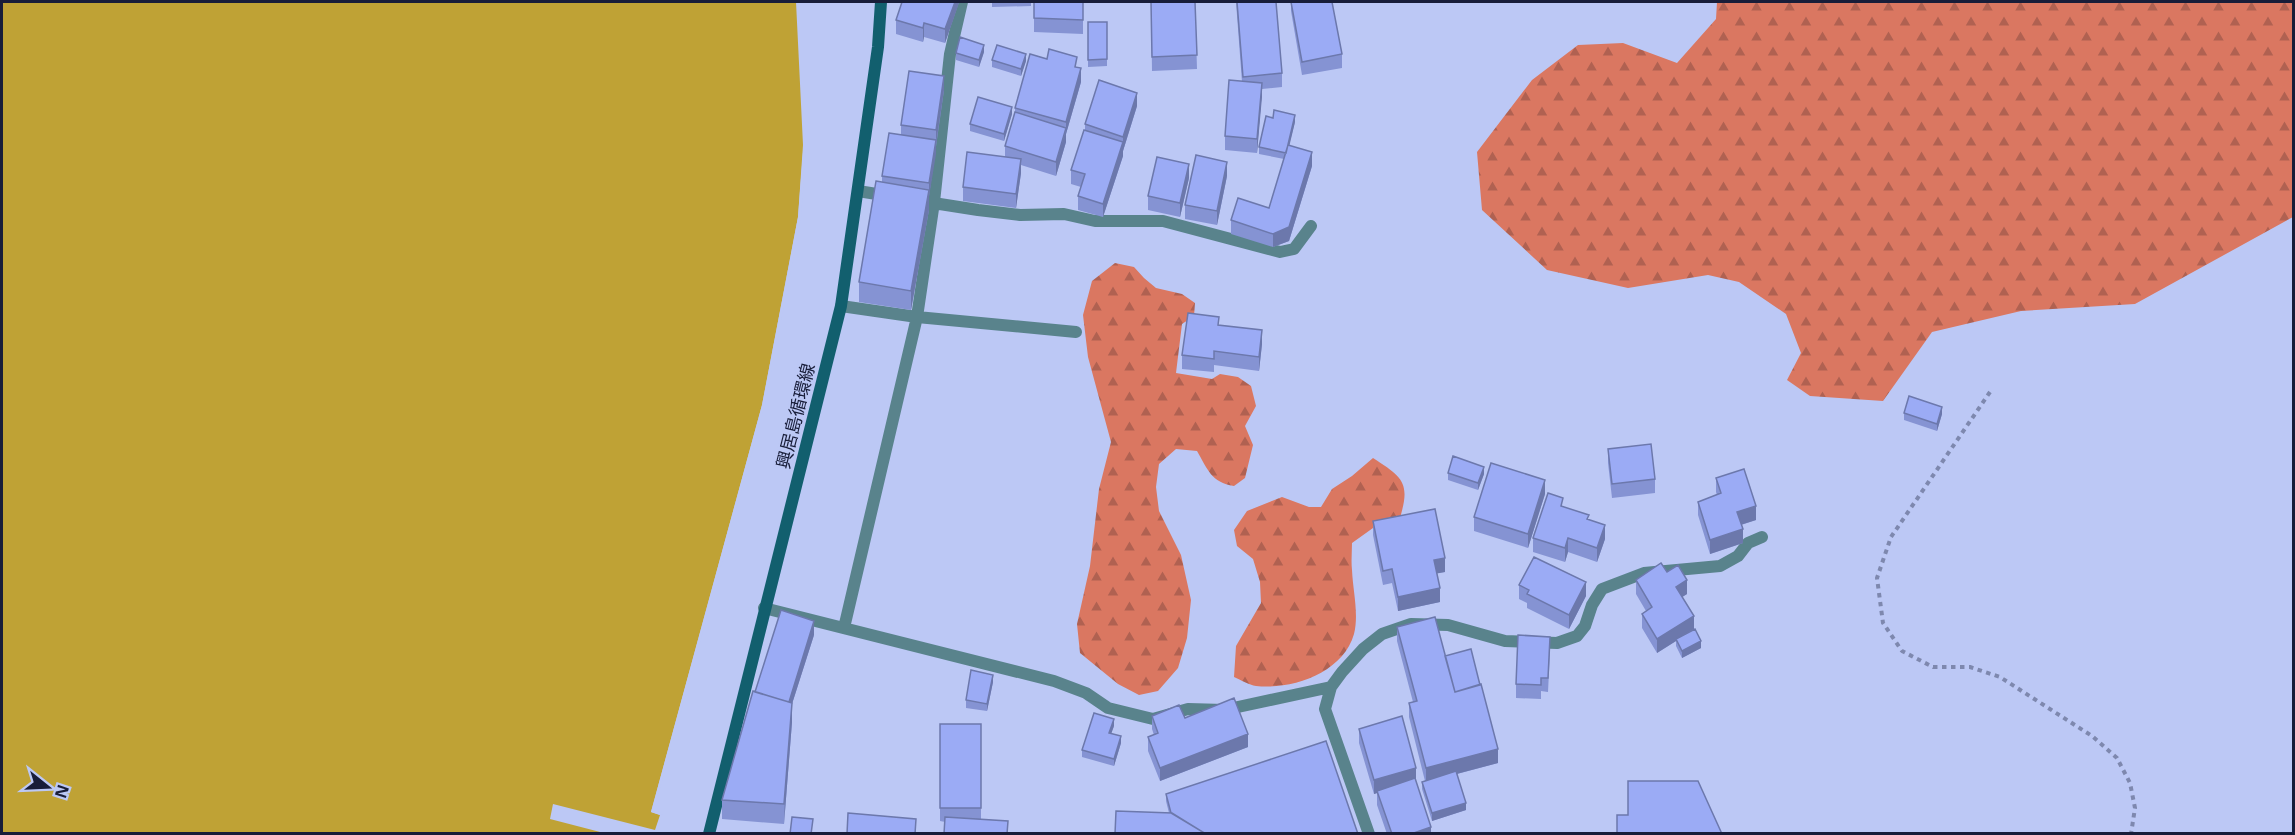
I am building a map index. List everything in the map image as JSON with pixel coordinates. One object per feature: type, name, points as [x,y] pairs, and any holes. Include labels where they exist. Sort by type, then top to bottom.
[{"type":"main road","name":"興居島循環線","points":[[709,834],[841,306],[878,47],[881,2]]},
{"type":"street","points":[[844,628],[917,317],[934,202],[950,54],[962,2]]},
{"type":"street","points":[[858,192],[1020,215],[1064,214],[1095,221],[1163,220],[1280,252],[1294,249],[1311,226]]},
{"type":"street","points":[[841,306],[917,317],[1076,333]]},
{"type":"street","points":[[1369,834],[1325,709],[1331,687],[1363,649],[1382,634],[1411,624],[1448,625],[1505,641],[1557,643],[1577,636],[1585,626],[1592,604],[1602,589],[1644,573],[1720,566],[1738,556],[1748,543],[1762,537]]},
{"type":"street","points":[[764,608],[1054,681],[1086,693],[1108,708],[1154,719],[1188,709],[1224,710],[1331,687]]},
{"type":"path","points":[[1990,392],[1891,537],[1877,578],[1883,623],[1902,651],[1933,667],[1970,667],[2000,677],[2092,736],[2117,758],[2130,783],[2135,808],[2131,834]]},
{"type":"green space","points":[[1717,2],[2293,2],[2293,217],[2135,304],[2021,311],[1932,332],[1883,401],[1810,396],[1787,380],[1801,353],[1786,314],[1739,282],[1708,275],[1628,288],[1547,270],[1482,210],[1477,152],[1532,80],[1578,45],[1623,43],[1677,63],[1716,19]]},
{"type":"green space","points":[[1115,263],[1134,267],[1156,288],[1182,294],[1195,303],[1194,316],[1182,324],[1176,373],[1212,379],[1220,374],[1238,377],[1251,386],[1256,406],[1245,426],[1253,445],[1245,478],[1234,486],[1215,478],[1197,451],[1176,449],[1159,464],[1156,487],[1159,511],[1181,555],[1191,600],[1187,638],[1178,668],[1158,691],[1139,695],[1118,684],[1080,653],[1077,624],[1090,566],[1099,489],[1111,442],[1088,357],[1083,315],[1092,281]]},
{"type":"green space","points":[[1373,458],[1392,471],[1402,483],[1403,508],[1399,521],[1373,528],[1352,543],[1356,619],[1354,634],[1348,648],[1328,669],[1300,682],[1270,687],[1256,686],[1234,677],[1236,646],[1261,603],[1260,582],[1253,559],[1237,546],[1234,530],[1247,511],[1282,497],[1309,507],[1321,507],[1332,489]]},
{"type":"shaded area","points":[[2,2],[796,2],[803,145],[798,217],[762,405],[651,812],[660,815],[655,830],[553,804],[550,819],[604,833],[2,834]]},
{"type":"pier","points":[[805,126],[806,145],[801,218],[765,405],[654,810],[663,816],[651,812],[762,405],[798,217]]},
{"type":"building","points":[[902,2],[955,2],[945,29],[924,23],[923,28],[896,20]]},
{"type":"building","points":[[1034,2],[1083,2],[1083,20],[1034,18]]},
{"type":"building","points":[[1151,2],[1195,2],[1197,55],[1152,57]]},
{"type":"building","points":[[1237,2],[1276,2],[1282,73],[1243,77]]},
{"type":"building","points":[[1291,2],[1332,2],[1342,54],[1302,62]]},
{"type":"building","points":[[1088,22],[1107,22],[1107,59],[1088,60]]},
{"type":"building","points":[[960,37],[984,45],[979,60],[956,53]]},
{"type":"building","points":[[997,45],[1026,54],[1021,69],[992,60]]},
{"type":"building","points":[[1049,49],[1077,57],[1075,67],[1081,68],[1066,122],[1015,108],[1030,54],[1047,59]]},
{"type":"building","points":[[909,71],[944,76],[936,130],[901,125]]},
{"type":"building","points":[[1099,80],[1137,93],[1123,137],[1085,124]]},
{"type":"building","points":[[1229,80],[1262,83],[1257,139],[1225,136]]},
{"type":"building","points":[[978,97],[1012,107],[1004,134],[970,124]]},
{"type":"building","points":[[1274,110],[1295,115],[1286,153],[1259,147],[1266,116],[1273,118]]},
{"type":"building","points":[[1015,112],[1066,128],[1056,162],[1005,146]]},
{"type":"building","points":[[1084,130],[1123,142],[1103,204],[1078,196],[1085,174],[1071,170]]},
{"type":"building","points":[[889,133],[936,140],[929,183],[882,176]]},
{"type":"building","points":[[1288,145],[1312,152],[1289,227],[1273,234],[1231,220],[1238,198],[1269,208]]},
{"type":"building","points":[[967,152],[1021,159],[1016,194],[963,187]]},
{"type":"building","points":[[1196,155],[1227,162],[1217,211],[1185,205]]},
{"type":"building","points":[[1157,157],[1189,164],[1180,203],[1148,196]]},
{"type":"building","points":[[876,181],[929,190],[911,291],[859,282]]},
{"type":"building","points":[[1188,313],[1219,317],[1218,325],[1262,330],[1259,357],[1214,351],[1214,359],[1182,355]]},
{"type":"building","points":[[1909,396],[1942,407],[1937,424],[1904,413]]},
{"type":"building","points":[[1651,444],[1655,479],[1612,484],[1608,449]]},
{"type":"building","points":[[1453,456],[1484,467],[1478,483],[1448,473]]},
{"type":"building","points":[[1491,463],[1545,480],[1528,534],[1474,517]]},
{"type":"building","points":[[1744,469],[1756,506],[1737,512],[1743,529],[1710,540],[1698,502],[1721,493],[1716,478]]},
{"type":"building","points":[[1548,493],[1563,498],[1561,506],[1589,515],[1587,519],[1605,525],[1597,548],[1568,538],[1565,548],[1533,538]]},
{"type":"building","points":[[1435,509],[1445,558],[1434,560],[1440,588],[1398,597],[1392,569],[1383,571],[1373,521]]},
{"type":"building","points":[[1534,557],[1586,582],[1569,615],[1527,594],[1529,590],[1519,585]]},
{"type":"building","points":[[1661,563],[1667,572],[1678,565],[1687,580],[1676,587],[1694,616],[1657,639],[1642,614],[1652,607],[1636,580]]},
{"type":"building","points":[[781,610],[814,621],[789,702],[755,692]]},
{"type":"building","points":[[1435,617],[1455,692],[1481,684],[1498,749],[1426,768],[1409,703],[1417,701],[1397,627]]},
{"type":"building","points":[[1695,629],[1701,641],[1682,651],[1676,639]]},
{"type":"building","points":[[1518,635],[1550,637],[1548,678],[1541,678],[1541,685],[1516,684]]},
{"type":"building","points":[[1471,649],[1480,685],[1455,692],[1445,656]]},
{"type":"building","points":[[971,670],[993,675],[987,704],[966,700]]},
{"type":"building","points":[[753,691],[792,703],[784,804],[722,800]]},
{"type":"building","points":[[1234,698],[1248,734],[1160,768],[1148,737],[1158,733],[1152,716],[1179,705],[1185,718]]},
{"type":"building","points":[[1094,713],[1114,719],[1109,733],[1121,736],[1114,759],[1082,750]]},
{"type":"building","points":[[1402,716],[1416,768],[1374,780],[1359,729]]},
{"type":"building","points":[[940,724],[981,724],[981,808],[940,808]]},
{"type":"building","points":[[1326,741],[1358,834],[1206,834],[1171,813],[1166,794]]},
{"type":"building","points":[[1456,771],[1466,803],[1432,813],[1422,782]]},
{"type":"building","points":[[1415,778],[1431,827],[1411,834],[1392,834],[1377,791]]},
{"type":"building","points":[[1628,781],[1698,781],[1722,834],[1617,834],[1617,815],[1628,815]]},
{"type":"building","points":[[1116,811],[1172,813],[1206,834],[1115,834]]},
{"type":"building","points":[[848,813],[916,819],[915,834],[847,834]]},
{"type":"building","points":[[792,817],[813,819],[811,834],[790,834]]},
{"type":"building","points":[[945,817],[1008,821],[1007,834],[944,834]]}]
